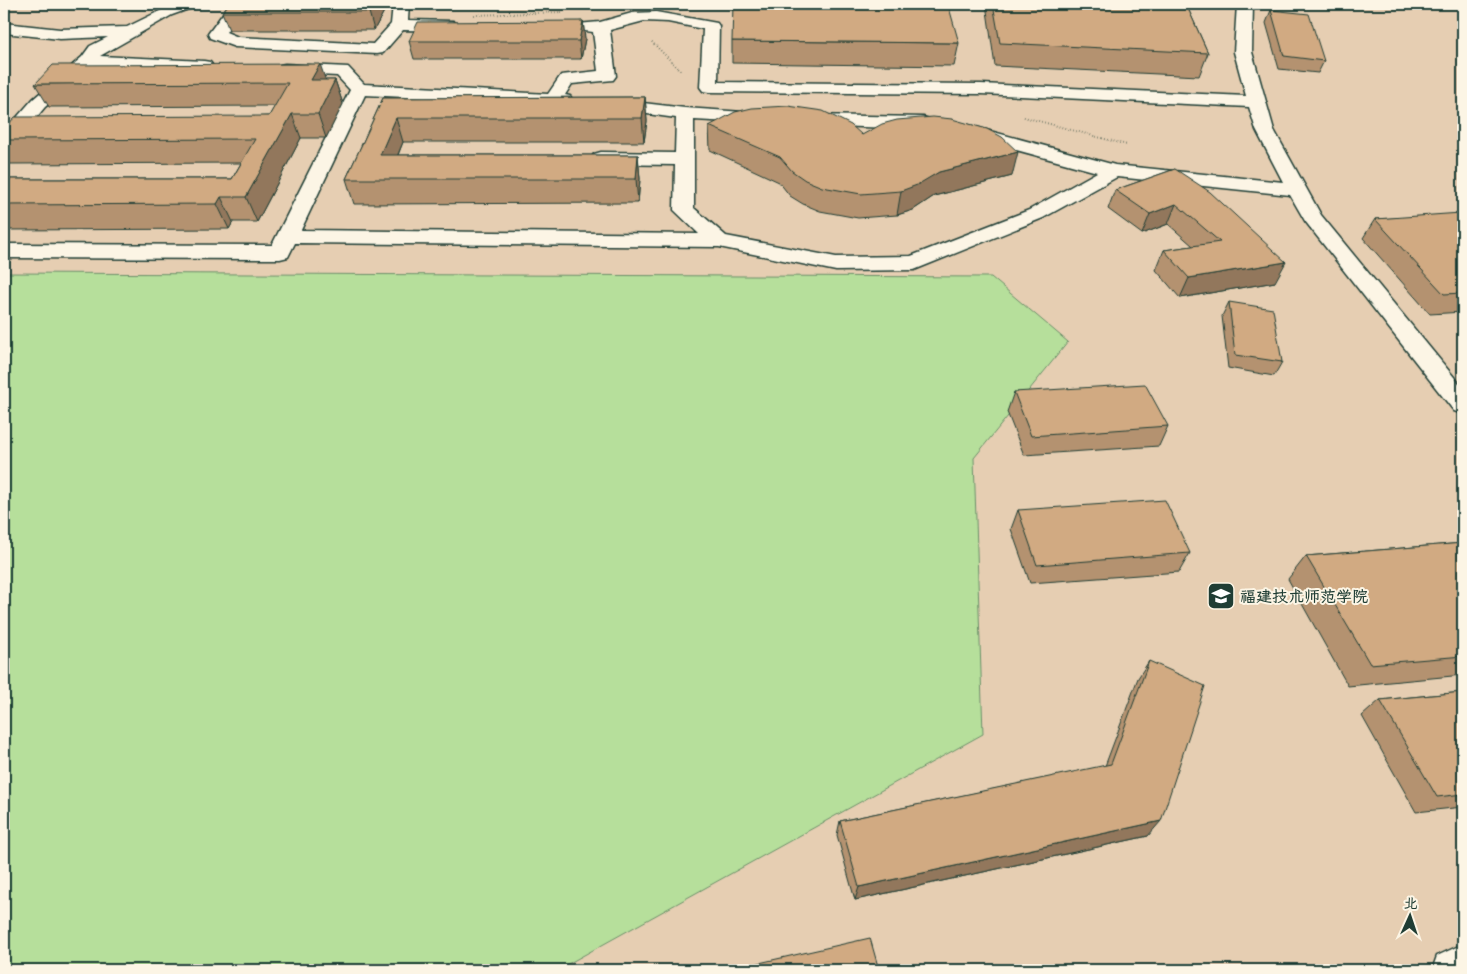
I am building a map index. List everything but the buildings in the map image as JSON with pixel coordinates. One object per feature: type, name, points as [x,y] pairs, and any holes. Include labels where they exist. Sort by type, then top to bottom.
[{"type":"street","points":[[41,132],[7,132],[24,99],[134,30],[166,12],[188,4]]},
{"type":"street","points":[[238,4],[216,34],[235,42],[377,49],[399,25],[401,4]]},
{"type":"street","points":[[1245,4],[1243,52],[1265,130],[1297,190],[1312,217],[1463,405]]},
{"type":"street","points":[[562,27],[601,27],[628,18],[655,14],[711,26],[708,87],[981,89],[1257,102]]},
{"type":"street","points":[[399,25],[466,26]]},
{"type":"street","points":[[553,99],[567,79],[607,76],[601,27]]},
{"type":"street","points":[[4,28],[60,34],[134,30]]},
{"type":"street","points":[[92,56],[224,67]]},
{"type":"street","points":[[263,68],[342,71],[359,89],[584,101],[685,114],[946,126],[1006,140],[1114,172],[1297,190]]},
{"type":"street","points":[[4,251],[280,252],[359,89]]},
{"type":"street","points":[[685,114],[684,210],[719,241]]},
{"type":"street","points":[[578,158],[684,159]]},
{"type":"street","points":[[288,236],[719,241],[836,264],[914,262],[1036,214],[1114,172]]},
{"type":"street","points":[[1450,970],[1463,963]]},
{"type":"shaded area","name":"福建技术师范学院","points":[[4,4],[1463,4],[1463,970],[557,970],[983,734],[974,458],[1068,342],[446,275],[4,273]]},
{"type":"green space","points":[[4,273],[991,277],[1068,342],[974,458],[983,734],[557,970],[4,970]]},
{"type":"place","name":"福建技术师范学院","points":[[1221,596]]}]
